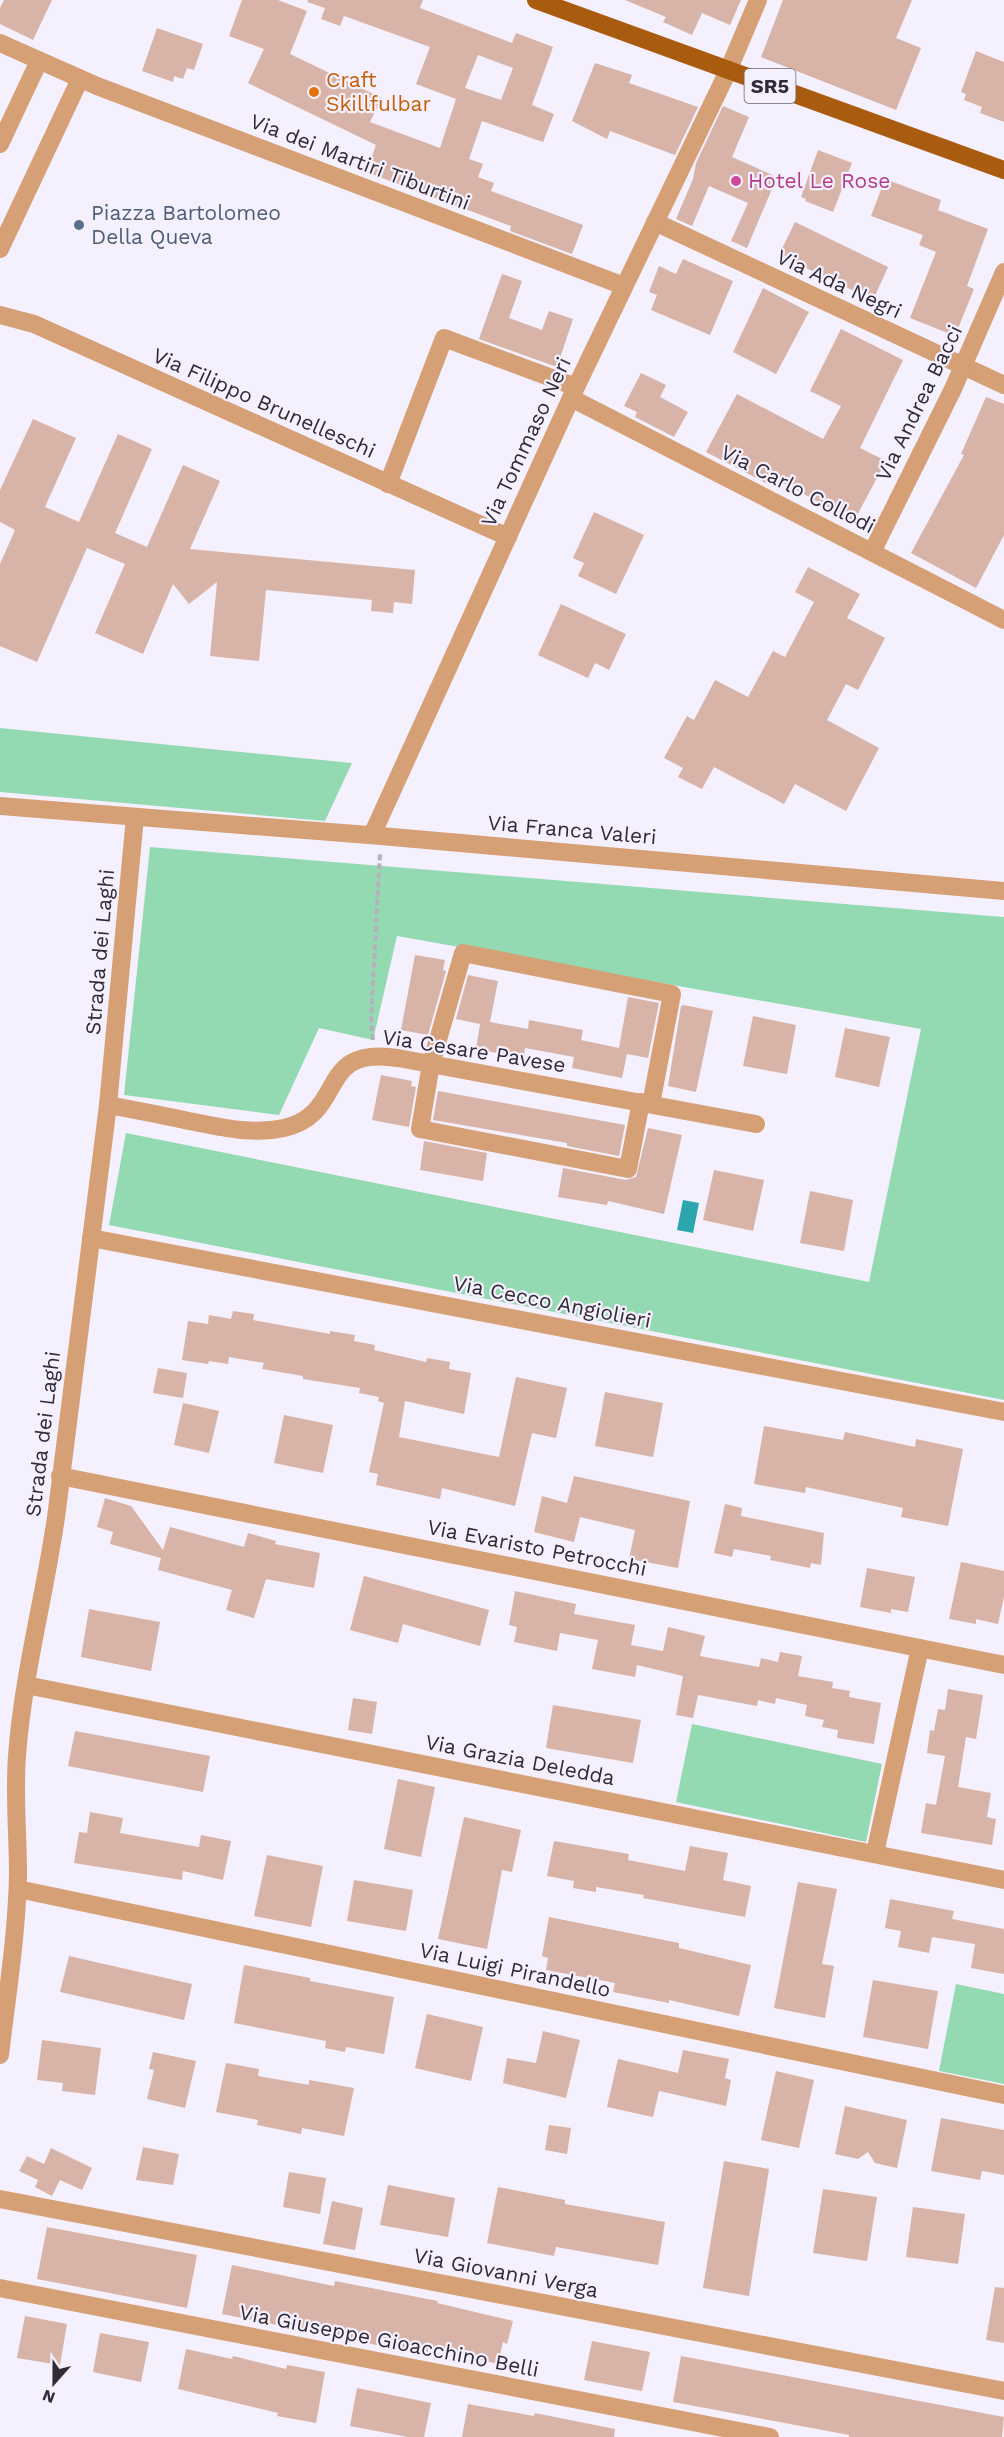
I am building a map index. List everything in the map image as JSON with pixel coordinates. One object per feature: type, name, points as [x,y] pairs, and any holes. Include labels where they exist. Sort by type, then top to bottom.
[{"type":"main road","name":"SR5","points":[[536,0],[1004,170]]},
{"type":"street","name":"Via Tommaso Neri","points":[[376,836],[573,392],[728,71],[758,0]]},
{"type":"street","name":"Via dei Martiri Tiburtini","points":[[0,43],[80,79],[624,286]]},
{"type":"street","points":[[0,144],[39,61]]},
{"type":"street","points":[[0,249],[80,79]]},
{"type":"street","name":"Via Ada Negri","points":[[655,222],[1004,385]]},
{"type":"street","name":"Via Andrea Bacci","points":[[872,552],[963,367],[1004,272]]},
{"type":"street","name":"Via Filippo Brunelleschi","points":[[0,315],[34,324],[508,537]]},
{"type":"street","name":"Via Carlo Collodi","points":[[388,484],[444,338],[573,392],[1004,620]]},
{"type":"street","name":"Via Franca Valeri","points":[[0,806],[376,836],[1004,891]]},
{"type":"street","name":"Strada dei Laghi","points":[[0,2055],[18,1889],[16,1765],[26,1685],[48,1572],[108,1105],[135,817]]},
{"type":"street","points":[[463,953],[672,994],[646,1103],[628,1169],[420,1129],[431,1064],[463,953]]},
{"type":"street","name":"Via Cesare Pavese","points":[[108,1105],[229,1128],[263,1131],[284,1128],[300,1122],[316,1110],[348,1063],[364,1056],[375,1055],[756,1124]]},
{"type":"street","name":"Via Cecco Angiolieri","points":[[91,1238],[1004,1412]]},
{"type":"street","name":"Via Evaristo Petrocchi","points":[[60,1476],[1004,1665]]},
{"type":"street","points":[[875,1853],[920,1648]]},
{"type":"street","name":"Via Grazia Deledda","points":[[26,1685],[1004,1880]]},
{"type":"street","name":"Via Luigi Pirandello","points":[[18,1889],[1004,2095]]},
{"type":"street","name":"Via Giovanni Verga","points":[[0,2199],[1004,2391]]},
{"type":"street","name":"Via Giuseppe Gioacchino Belli","points":[[0,2288],[770,2437]]},
{"type":"path","points":[[375,1055],[371,1019],[376,836]]},
{"type":"green space","points":[[0,728],[352,763],[325,821],[0,792]]},
{"type":"green space","points":[[150,847],[1004,917],[1004,1400],[109,1225],[126,1133],[869,1282],[921,1029],[397,936],[373,1040],[319,1028],[279,1115],[124,1095]]},
{"type":"green space","points":[[692,1724],[882,1764],[866,1842],[676,1802]]},
{"type":"green space","points":[[956,1984],[1004,1994],[1004,2084],[939,2071]]},
{"type":"water","points":[[683,1200],[699,1203],[693,1233],[677,1230]]},
{"type":"building","points":[[4,0],[52,0],[33,40],[0,24],[0,8]]},
{"type":"building","points":[[242,0],[278,0],[307,11],[290,54],[382,98],[370,122],[440,148],[456,99],[416,84],[430,47],[344,16],[340,26],[321,19],[325,8],[307,2],[308,0],[423,0],[420,8],[512,43],[516,33],[553,47],[532,105],[554,114],[543,142],[482,121],[469,159],[483,164],[478,177],[494,183],[491,191],[583,225],[572,254],[510,231],[511,226],[366,172],[376,145],[248,83],[264,49],[229,36]],"holes":[[[478,55],[513,68],[501,100],[465,88]]]},
{"type":"building","points":[[625,0],[741,0],[730,25],[702,13],[692,35],[663,22],[666,17]]},
{"type":"building","points":[[783,0],[912,0],[896,38],[921,48],[896,110],[761,57]]},
{"type":"building","points":[[157,28],[203,44],[194,70],[187,68],[183,79],[174,76],[173,82],[142,71]]},
{"type":"building","points":[[976,51],[1004,62],[1004,122],[980,113],[982,107],[964,100],[966,94],[961,92]]},
{"type":"building","points":[[595,63],[632,75],[629,83],[698,107],[675,155],[610,131],[607,139],[572,121]]},
{"type":"building","points":[[723,106],[749,117],[732,157],[777,177],[747,248],[731,241],[748,203],[709,186],[692,226],[676,219],[693,179],[696,163]]},
{"type":"building","points":[[818,150],[852,163],[833,212],[805,201],[806,199],[801,197]]},
{"type":"building","points":[[885,179],[941,200],[938,210],[988,229],[967,286],[974,289],[955,336],[910,318],[936,252],[919,245],[923,235],[871,216]]},
{"type":"building","points":[[795,222],[888,267],[873,300],[779,255]]},
{"type":"building","points":[[683,259],[733,281],[710,335],[651,310],[657,295],[649,292],[659,266],[676,274]]},
{"type":"building","points":[[502,274],[522,281],[509,318],[542,330],[549,311],[573,319],[557,367],[479,339]]},
{"type":"building","points":[[763,288],[809,312],[776,374],[733,352]]},
{"type":"building","points":[[841,329],[903,360],[860,448],[886,461],[854,521],[770,476],[766,483],[706,452],[737,394],[823,439],[841,406],[810,391]]},
{"type":"building","points":[[641,373],[666,385],[660,397],[688,412],[674,437],[635,417],[637,412],[624,406]]},
{"type":"building","points":[[986,397],[1004,404],[1004,535],[976,588],[911,553],[964,455],[961,454]]},
{"type":"building","points":[[33,419],[76,438],[45,507],[79,522],[118,434],[152,449],[115,533],[147,547],[183,465],[220,481],[190,549],[415,570],[412,604],[394,602],[393,613],[371,611],[372,600],[266,590],[259,661],[210,656],[217,582],[189,604],[173,584],[143,654],[95,633],[125,564],[87,548],[37,662],[0,646],[0,564],[15,530],[0,522],[0,490]]},
{"type":"building","points":[[594,512],[644,535],[616,594],[578,576],[584,563],[573,558]]},
{"type":"building","points":[[808,567],[860,594],[847,618],[885,638],[858,690],[846,684],[827,720],[879,748],[846,811],[795,784],[784,804],[714,767],[702,789],[678,777],[683,768],[664,758],[687,716],[694,720],[715,680],[748,697],[773,651],[785,657],[814,602],[795,592]]},
{"type":"building","points":[[561,604],[626,634],[609,670],[595,663],[588,678],[538,655]]},
{"type":"building","points":[[415,955],[445,960],[443,970],[446,971],[428,1035],[401,1030]]},
{"type":"building","points":[[468,975],[498,981],[490,1022],[528,1029],[529,1020],[583,1030],[581,1040],[619,1048],[628,997],[659,1003],[648,1058],[627,1054],[622,1078],[572,1068],[574,1057],[525,1048],[524,1058],[476,1049],[480,1024],[456,1019]]},
{"type":"building","points":[[681,1006],[713,1011],[696,1092],[668,1086]]},
{"type":"building","points":[[753,1016],[796,1025],[787,1074],[743,1066]]},
{"type":"building","points":[[845,1028],[890,1037],[879,1087],[835,1077]]},
{"type":"building","points":[[381,1075],[412,1081],[411,1086],[416,1087],[409,1127],[372,1120]]},
{"type":"building","points":[[438,1091],[625,1125],[619,1156],[567,1146],[567,1143],[433,1120]]},
{"type":"building","points":[[648,1128],[682,1135],[664,1214],[608,1201],[607,1205],[558,1197],[563,1168],[626,1180],[636,1177]]},
{"type":"building","points":[[424,1141],[487,1153],[483,1181],[420,1170]]},
{"type":"building","points":[[714,1170],[764,1180],[753,1231],[703,1220]]},
{"type":"building","points":[[810,1191],[853,1200],[844,1251],[800,1243]]},
{"type":"building","points":[[233,1311],[254,1314],[253,1320],[330,1334],[330,1331],[355,1335],[354,1341],[375,1345],[374,1350],[426,1362],[427,1358],[450,1362],[449,1369],[471,1373],[464,1414],[405,1401],[399,1437],[499,1457],[516,1377],[567,1388],[556,1438],[532,1433],[515,1506],[442,1488],[440,1499],[376,1485],[378,1474],[369,1472],[384,1403],[378,1401],[379,1397],[359,1393],[360,1388],[303,1379],[303,1376],[262,1369],[264,1363],[229,1357],[228,1364],[182,1360],[188,1321],[208,1324],[209,1315],[231,1319]]},
{"type":"building","points":[[158,1368],[187,1373],[183,1398],[153,1393]]},
{"type":"building","points":[[605,1392],[663,1403],[653,1457],[595,1446]]},
{"type":"building","points":[[183,1403],[219,1411],[209,1453],[174,1445]]},
{"type":"building","points":[[284,1415],[333,1425],[323,1473],[274,1463]]},
{"type":"building","points":[[764,1426],[843,1440],[845,1432],[915,1447],[916,1439],[963,1449],[948,1526],[901,1517],[903,1508],[806,1487],[805,1493],[754,1484]]},
{"type":"building","points":[[574,1476],[690,1501],[678,1568],[629,1559],[635,1530],[580,1517],[574,1542],[534,1532],[542,1496],[567,1503]]},
{"type":"building","points":[[105,1498],[131,1506],[163,1550],[170,1527],[244,1547],[248,1533],[276,1541],[275,1544],[320,1553],[314,1588],[266,1579],[254,1618],[226,1610],[232,1590],[158,1570],[161,1558],[110,1544],[113,1532],[97,1527]]},
{"type":"building","points":[[725,1504],[742,1508],[741,1516],[824,1533],[821,1565],[811,1563],[810,1568],[770,1560],[771,1556],[734,1549],[732,1557],[714,1553]]},
{"type":"building","points":[[961,1562],[1004,1571],[1004,1597],[998,1624],[976,1619],[976,1624],[949,1619]]},
{"type":"building","points":[[867,1568],[915,1577],[908,1612],[891,1609],[891,1613],[860,1607]]},
{"type":"building","points":[[364,1576],[489,1610],[480,1646],[403,1624],[398,1643],[350,1630]]},
{"type":"building","points":[[515,1591],[576,1604],[574,1614],[635,1625],[631,1645],[663,1651],[668,1627],[705,1636],[700,1656],[759,1667],[761,1658],[778,1662],[780,1652],[802,1656],[798,1676],[833,1682],[832,1688],[850,1691],[849,1697],[881,1703],[874,1744],[837,1738],[838,1730],[822,1727],[824,1720],[805,1716],[807,1705],[776,1698],[775,1704],[758,1700],[757,1706],[698,1695],[693,1718],[676,1715],[683,1676],[637,1665],[635,1677],[592,1669],[598,1640],[560,1633],[557,1651],[514,1642],[517,1627],[509,1625]]},
{"type":"building","points":[[89,1609],[160,1622],[151,1671],[81,1657]]},
{"type":"building","points":[[948,1689],[983,1695],[976,1739],[966,1737],[958,1787],[991,1793],[987,1817],[996,1819],[992,1845],[921,1833],[926,1803],[936,1805],[945,1756],[927,1753],[930,1730],[934,1731],[938,1709],[945,1710]]},
{"type":"building","points":[[353,1698],[377,1702],[372,1734],[348,1730]]},
{"type":"building","points":[[553,1705],[641,1720],[633,1763],[546,1748]]},
{"type":"building","points":[[75,1731],[210,1756],[203,1792],[68,1766]]},
{"type":"building","points":[[398,1779],[435,1787],[421,1857],[384,1849]]},
{"type":"building","points":[[90,1812],[123,1818],[120,1833],[199,1847],[201,1835],[231,1841],[223,1880],[183,1871],[182,1880],[74,1863],[79,1832],[87,1833]]},
{"type":"building","points":[[464,1817],[521,1830],[512,1872],[502,1870],[487,1949],[438,1939]]},
{"type":"building","points":[[554,1841],[629,1854],[628,1860],[685,1871],[690,1846],[728,1853],[723,1880],[751,1886],[745,1917],[643,1898],[644,1895],[596,1887],[596,1892],[573,1888],[574,1881],[547,1876]]},
{"type":"building","points":[[267,1855],[323,1866],[311,1927],[254,1916]]},
{"type":"building","points":[[354,1880],[413,1890],[406,1931],[347,1921]]},
{"type":"building","points":[[798,1882],[837,1889],[822,1964],[834,1966],[825,2018],[774,2008]]},
{"type":"building","points":[[890,1899],[954,1911],[952,1919],[1004,1929],[1004,1974],[971,1968],[975,1944],[932,1937],[929,1953],[898,1947],[901,1931],[885,1928]]},
{"type":"building","points":[[549,1917],[679,1943],[679,1948],[751,1965],[739,2016],[669,2000],[669,2003],[613,1992],[615,1983],[546,1970],[548,1958],[542,1956]]},
{"type":"building","points":[[69,1956],[192,1984],[184,2020],[60,1992]]},
{"type":"building","points":[[244,1965],[310,1978],[310,1981],[394,1997],[384,2054],[346,2047],[345,2052],[325,2048],[326,2041],[234,2023]]},
{"type":"building","points":[[873,1980],[938,1991],[928,2049],[863,2037]]},
{"type":"building","points":[[427,2014],[483,2027],[471,2081],[415,2068]]},
{"type":"building","points":[[543,2031],[580,2040],[566,2098],[503,2083],[507,2058],[536,2063]]},
{"type":"building","points":[[42,2040],[101,2048],[95,2095],[62,2091],[63,2083],[37,2080]]},
{"type":"building","points":[[683,2050],[729,2059],[725,2078],[731,2080],[726,2106],[659,2091],[653,2117],[607,2107],[618,2059],[678,2073]]},
{"type":"building","points":[[153,2052],[196,2061],[185,2108],[147,2099],[154,2070],[149,2069]]},
{"type":"building","points":[[226,2063],[259,2069],[258,2076],[309,2085],[309,2080],[354,2088],[344,2136],[302,2128],[301,2134],[257,2125],[258,2120],[216,2112]]},
{"type":"building","points":[[776,2071],[814,2080],[799,2148],[761,2140]]},
{"type":"building","points":[[845,2106],[907,2120],[897,2168],[875,2163],[868,2152],[858,2159],[835,2154]]},
{"type":"building","points":[[941,2118],[1004,2130],[1004,2175],[982,2171],[980,2180],[931,2171]]},
{"type":"building","points":[[549,2125],[571,2128],[567,2154],[545,2150]]},
{"type":"building","points":[[143,2147],[179,2154],[173,2185],[136,2180]]},
{"type":"building","points":[[51,2148],[92,2168],[82,2190],[60,2180],[52,2196],[35,2187],[38,2180],[19,2171],[27,2156],[44,2164]]},
{"type":"building","points":[[724,2161],[769,2169],[749,2296],[703,2288]]},
{"type":"building","points":[[289,2172],[326,2178],[320,2214],[283,2207]]},
{"type":"building","points":[[388,2185],[455,2198],[448,2237],[380,2225]]},
{"type":"building","points":[[498,2187],[565,2200],[565,2204],[665,2222],[658,2265],[556,2247],[554,2256],[487,2243]]},
{"type":"building","points":[[823,2189],[877,2197],[867,2261],[813,2253]]},
{"type":"building","points":[[332,2201],[363,2208],[355,2250],[323,2244]]},
{"type":"building","points":[[913,2207],[965,2214],[958,2264],[906,2257]]},
{"type":"building","points":[[47,2227],[197,2255],[187,2308],[37,2279]]},
{"type":"building","points":[[232,2265],[334,2286],[335,2281],[438,2301],[437,2303],[513,2321],[507,2344],[503,2342],[498,2364],[429,2348],[427,2355],[222,2314]]},
{"type":"building","points":[[995,2287],[1004,2288],[1004,2343],[986,2340]]},
{"type":"building","points":[[25,2316],[67,2324],[60,2365],[17,2358]]},
{"type":"building","points":[[100,2333],[149,2342],[141,2382],[93,2372]]},
{"type":"building","points":[[592,2341],[650,2352],[642,2391],[584,2380]]},
{"type":"building","points":[[186,2349],[232,2359],[233,2356],[286,2369],[287,2365],[325,2372],[316,2423],[277,2416],[278,2413],[178,2389]]},
{"type":"building","points":[[681,2356],[1004,2417],[1002,2437],[849,2437],[849,2435],[673,2402]]},
{"type":"building","points":[[357,2388],[431,2403],[424,2437],[408,2437],[350,2426]]},
{"type":"building","points":[[468,2404],[534,2416],[535,2413],[615,2429],[614,2437],[462,2437]]},
{"type":"place","name":"Craft Skillfulbar","points":[[314,92]]},
{"type":"place","name":"Hotel Le Rose","points":[[736,181]]},
{"type":"place","name":"Piazza Bartolomeo Della Queva","points":[[79,225]]}]
